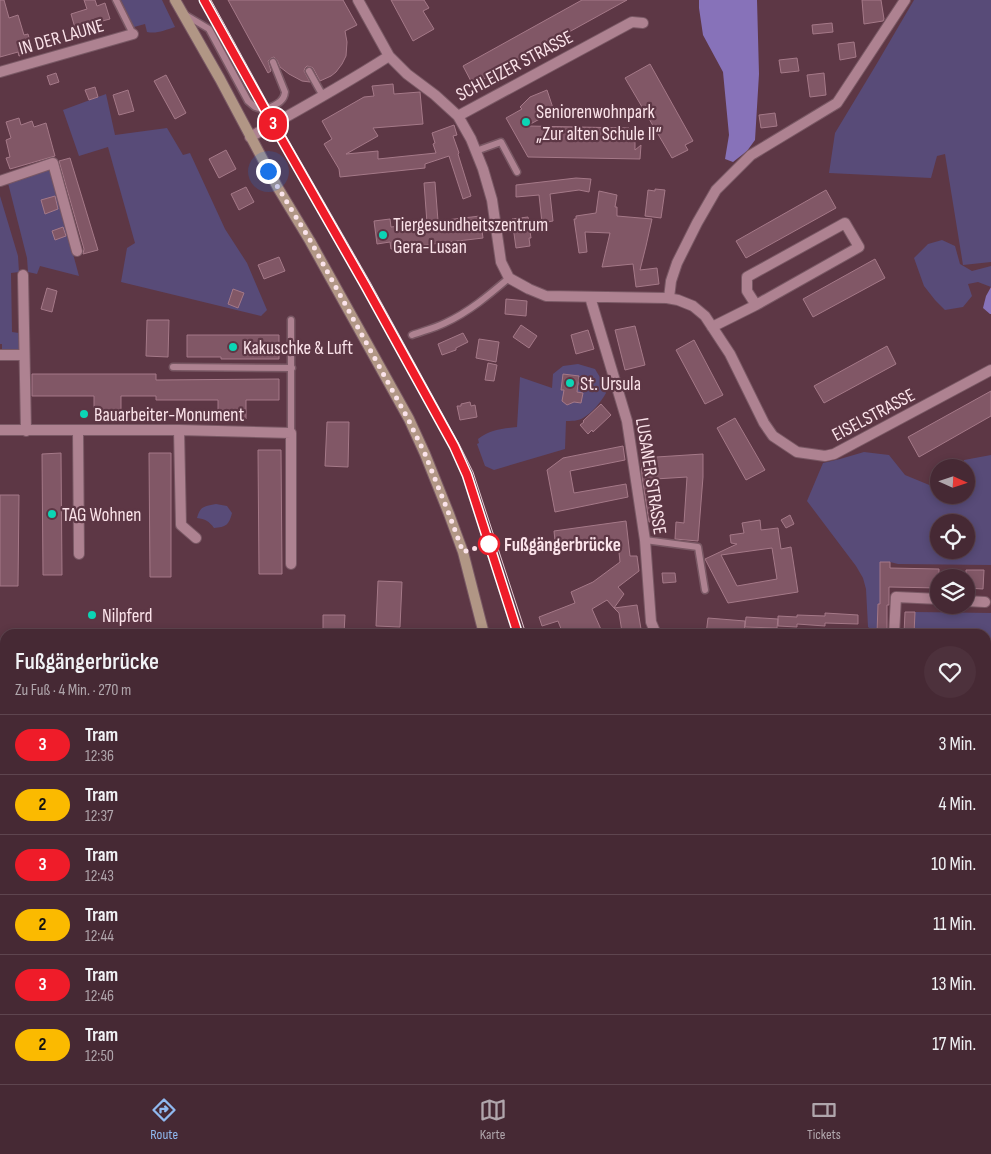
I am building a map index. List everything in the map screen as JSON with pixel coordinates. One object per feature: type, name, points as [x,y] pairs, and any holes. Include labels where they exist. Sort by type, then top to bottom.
[{"type":"main road","points":[[175,0],[408,419],[425,454],[463,552],[483,629]]},
{"type":"street","name":"SCHLEIZER STRASSE","points":[[358,0],[389,56],[458,116],[632,22],[643,22]]},
{"type":"street","points":[[458,116],[476,151],[492,200],[502,262],[509,278],[546,296],[669,298],[671,281],[677,262],[696,223],[716,190],[751,155],[838,103],[905,0]]},
{"type":"street","name":"IN DER LAUNE","points":[[0,72],[133,34]]},
{"type":"street","points":[[250,137],[350,81],[389,56]]},
{"type":"street","points":[[0,181],[53,163],[77,251]]},
{"type":"street","points":[[712,327],[756,305],[859,247],[845,223],[747,277],[748,290],[756,305]]},
{"type":"street","points":[[22,275],[26,431]]},
{"type":"street","name":"LUSANER STRASSE","points":[[590,297],[627,421],[644,540],[651,622],[654,629]]},
{"type":"street","name":"EISELSTRASSE","points":[[669,298],[692,306],[705,316],[730,354],[772,436],[796,452],[825,456],[834,454],[856,444],[991,370]]},
{"type":"street","points":[[0,355],[24,355]]},
{"type":"street","points":[[0,430],[179,430],[291,433],[291,564]]},
{"type":"street","points":[[78,430],[79,554]]},
{"type":"street","points":[[179,430],[181,526],[196,538]]},
{"type":"street","points":[[894,629],[896,597],[930,599]]},
{"type":"street","points":[[975,602],[984,602]]},
{"type":"lane","points":[[116,0],[133,34]]},
{"type":"lane","points":[[182,13],[209,29],[248,101],[255,107],[265,110],[283,100],[284,96],[273,62]]},
{"type":"lane","points":[[309,71],[322,96]]},
{"type":"lane","points":[[476,151],[501,142],[517,172]]},
{"type":"lane","points":[[412,335],[444,324],[462,315],[509,278]]},
{"type":"lane","points":[[291,320],[291,433]]},
{"type":"lane","points":[[172,367],[292,368]]},
{"type":"lane","points":[[644,540],[698,547],[705,590]]},
{"type":"shaded area","points":[[121,0],[162,0],[175,27],[147,32],[145,24],[134,27]]},
{"type":"shaded area","points":[[699,0],[757,0],[759,74],[755,140],[747,151],[733,162],[725,159],[729,135],[723,72],[703,35]]},
{"type":"shaded area","points":[[914,0],[991,0],[991,262],[963,265],[945,154],[937,156],[931,178],[829,173],[835,133]]},
{"type":"shaded area","points":[[106,94],[115,135],[167,128],[183,155],[190,153],[225,229],[247,263],[267,310],[261,316],[121,282],[127,248],[135,243],[108,147],[79,156],[63,110]]},
{"type":"shaded area","points":[[50,169],[79,276],[40,266],[37,274],[28,272],[27,258],[8,183]]},
{"type":"shaded area","points":[[0,196],[18,256],[19,272],[11,273],[12,332],[19,333],[19,349],[2,350],[2,344],[0,344]]},
{"type":"shaded area","points":[[942,240],[955,246],[960,264],[972,271],[991,266],[991,287],[978,282],[968,284],[972,296],[963,307],[945,310],[935,300],[924,286],[914,258],[928,244]]},
{"type":"shaded area","points":[[991,287],[991,314],[990,314],[983,308]]},
{"type":"shaded area","points":[[578,364],[595,369],[606,393],[596,407],[586,416],[579,420],[566,421],[565,449],[494,470],[485,466],[477,444],[479,443],[478,439],[492,431],[517,427],[520,377],[552,388],[553,374],[563,366]]},
{"type":"shaded area","points":[[864,452],[889,455],[905,475],[930,485],[930,504],[975,504],[975,459],[969,459],[991,455],[991,565],[898,564],[881,562],[877,629],[871,629],[868,627],[866,589],[863,578],[807,501],[823,463]]},
{"type":"shaded area","points":[[216,504],[227,506],[232,513],[226,525],[214,528],[207,521],[197,518],[203,507]]},
{"type":"shaded area","points":[[915,612],[930,612],[930,614],[991,613],[991,629],[914,629]]},
{"type":"building","points":[[0,0],[4,0],[9,18],[18,15],[24,35],[28,34],[33,52],[19,56],[18,52],[0,57]]},
{"type":"building","points":[[84,0],[95,0],[97,6],[105,3],[110,19],[75,28],[71,14],[87,9]]},
{"type":"building","points":[[228,0],[343,0],[357,25],[345,31],[347,42],[346,56],[336,72],[320,81],[313,68],[307,66],[304,71],[310,82],[302,81],[280,67],[274,57],[268,61],[271,71],[268,73]]},
{"type":"building","points":[[391,0],[424,0],[429,8],[423,11],[434,29],[413,41]]},
{"type":"building","points":[[582,0],[627,0],[473,85],[463,66]]},
{"type":"building","points":[[862,0],[881,0],[883,21],[864,24]]},
{"type":"building","points":[[832,23],[833,32],[813,34],[812,25]]},
{"type":"building","points":[[854,42],[856,57],[840,60],[838,44]]},
{"type":"building","points":[[797,58],[799,71],[781,73],[779,60]]},
{"type":"building","name":"Seniorenwohnpark „Zur alten Schule II“","points":[[650,64],[693,141],[685,145],[688,150],[672,158],[625,78]]},
{"type":"building","points":[[56,73],[59,82],[50,85],[47,76]]},
{"type":"building","points":[[824,73],[826,95],[810,97],[807,75]]},
{"type":"building","points":[[166,75],[186,113],[175,119],[154,81]]},
{"type":"building","points":[[393,84],[394,94],[420,92],[423,124],[373,128],[378,136],[346,154],[378,151],[378,159],[436,153],[432,133],[454,125],[457,135],[453,136],[471,196],[463,199],[449,156],[425,164],[425,168],[340,177],[339,169],[324,144],[332,139],[322,121],[364,97],[374,96],[372,86]]},
{"type":"building","points":[[95,87],[98,97],[89,100],[85,90]]},
{"type":"building","points":[[128,90],[134,111],[119,115],[113,95]]},
{"type":"building","name":"Seniorenwohnpark „Zur alten Schule II“","points":[[547,90],[554,111],[527,126],[629,128],[629,138],[635,138],[635,150],[641,145],[640,159],[528,157],[506,118],[522,109],[520,107],[530,97]]},
{"type":"building","points":[[775,113],[777,126],[761,128],[759,115]]},
{"type":"building","points":[[19,118],[21,125],[32,121],[34,127],[46,123],[55,156],[10,169],[6,158],[10,157],[6,140],[11,138],[6,122]]},
{"type":"building","points":[[226,150],[236,169],[219,178],[209,159]]},
{"type":"building","points":[[70,158],[98,250],[83,254],[84,249],[59,161]]},
{"type":"building","points":[[576,178],[591,179],[589,192],[579,190],[550,194],[553,221],[542,223],[539,195],[516,197],[516,185]]},
{"type":"building","points":[[435,182],[438,221],[480,216],[483,238],[391,249],[390,242],[377,244],[374,221],[390,219],[391,227],[427,223],[424,183]]},
{"type":"building","points":[[246,187],[254,202],[239,210],[231,194]]},
{"type":"building","points":[[655,189],[665,190],[661,218],[645,216],[648,190],[655,191]]},
{"type":"building","points":[[826,190],[836,208],[746,258],[736,241]]},
{"type":"building","points":[[599,191],[617,195],[615,207],[617,207],[617,216],[652,219],[640,270],[657,268],[659,284],[636,287],[633,264],[602,267],[610,233],[585,232],[587,252],[579,253],[574,219],[576,219],[576,216],[596,213]]},
{"type":"building","points":[[55,196],[58,209],[45,214],[41,200]]},
{"type":"building","points":[[528,217],[531,238],[529,238],[530,246],[516,248],[512,219]]},
{"type":"building","points":[[63,227],[66,236],[55,240],[52,231]]},
{"type":"building","points":[[279,257],[285,271],[264,279],[258,265]]},
{"type":"building","points":[[875,259],[885,278],[813,317],[803,299]]},
{"type":"building","points":[[47,288],[57,291],[52,312],[41,309]]},
{"type":"building","points":[[233,289],[244,293],[238,308],[228,304]]},
{"type":"building","points":[[506,299],[527,301],[526,316],[505,314]]},
{"type":"building","points":[[147,320],[169,320],[168,357],[146,356]]},
{"type":"building","points":[[521,325],[537,336],[529,348],[513,337]]},
{"type":"building","points":[[635,326],[645,365],[625,370],[615,330]]},
{"type":"building","points":[[588,330],[594,349],[576,354],[571,335]]},
{"type":"building","points":[[463,333],[468,342],[456,348],[456,350],[442,355],[438,344]]},
{"type":"building","name":"Kakuschke & Luft","points":[[187,335],[279,335],[279,359],[187,357]]},
{"type":"building","points":[[479,339],[499,342],[496,362],[476,358]]},
{"type":"building","points":[[694,340],[723,395],[705,404],[676,350]]},
{"type":"building","points":[[887,346],[896,364],[824,403],[814,386]]},
{"type":"building","points":[[488,363],[497,365],[494,381],[485,380]]},
{"type":"building","points":[[32,374],[156,374],[156,380],[279,379],[279,400],[246,400],[246,419],[218,419],[218,400],[156,400],[156,396],[121,396],[121,415],[94,415],[94,396],[32,396]]},
{"type":"building","name":"St. Ursula","points":[[563,374],[579,376],[577,392],[583,393],[581,403],[574,402],[567,405],[562,401],[564,390],[561,390]]},
{"type":"building","points":[[991,391],[991,416],[919,457],[908,437]]},
{"type":"building","points":[[470,402],[471,406],[475,405],[477,417],[460,420],[457,406]]},
{"type":"building","points":[[601,404],[611,415],[593,432],[592,430],[588,434],[580,425]]},
{"type":"building","points":[[735,418],[765,470],[746,480],[717,428]]},
{"type":"building","points":[[327,422],[349,422],[348,467],[325,466]]},
{"type":"building","points":[[623,446],[625,460],[570,471],[574,493],[626,484],[628,497],[555,512],[547,470],[563,458]]},
{"type":"building","points":[[258,450],[281,450],[282,574],[259,574]]},
{"type":"building","name":"TAG Wohnen","points":[[61,453],[62,575],[43,575],[42,454]]},
{"type":"building","points":[[149,453],[171,453],[171,577],[150,577]]},
{"type":"building","points":[[703,454],[698,541],[675,539],[676,522],[684,523],[687,477],[655,479],[661,521],[649,522],[641,458]]},
{"type":"building","points":[[0,495],[19,495],[18,586],[0,586]]},
{"type":"building","points":[[790,515],[794,524],[786,528],[781,520]]},
{"type":"building","points":[[760,520],[761,530],[778,528],[781,549],[791,547],[798,592],[728,603],[705,559],[737,544],[731,543],[730,535],[744,533],[742,523]],"holes":[[[772,548],[777,579],[737,586],[721,555]]]},
{"type":"building","points":[[626,521],[630,556],[637,556],[639,571],[618,587],[624,594],[614,608],[607,600],[592,609],[601,629],[561,629],[558,621],[542,626],[539,617],[575,603],[571,592],[593,582],[620,562],[618,542],[556,551],[554,531]]},
{"type":"building","points":[[880,562],[890,562],[890,568],[939,569],[930,569],[930,588],[889,587],[887,629],[877,629],[878,604],[880,604]]},
{"type":"building","points":[[975,570],[984,570],[983,589],[975,589]]},
{"type":"building","points":[[662,573],[675,573],[676,582],[663,583]]},
{"type":"building","points":[[378,581],[402,582],[400,627],[376,626]]},
{"type":"building","points":[[637,605],[641,629],[622,629],[619,613],[614,608]]},
{"type":"building","points":[[905,612],[915,612],[914,629],[904,629]]},
{"type":"building","points":[[825,613],[858,615],[858,624],[825,623],[825,626],[797,624],[797,627],[778,626],[778,616],[825,616]]},
{"type":"building","points":[[323,615],[345,615],[344,629],[323,629]]},
{"type":"building","points":[[746,617],[778,619],[777,628],[745,627]]},
{"type":"building","points":[[708,618],[745,621],[744,629],[707,629]]},
{"type":"tram line","name":"3","points":[[204,0],[454,446],[467,475],[516,629]]},
{"type":"tram line","points":[[211,0],[278,122],[370,282],[473,472],[524,629]]},
{"type":"tram line","points":[[512,615],[516,629]]},
{"type":"place","name":"Seniorenwohnpark „Zur alten Schule II“","points":[[526,122]]},
{"type":"place","name":"Tiergesundheitszentrum Gera-Lusan","points":[[383,235]]},
{"type":"place","name":"Kakuschke & Luft","points":[[233,347]]},
{"type":"place","name":"St. Ursula","points":[[570,383]]},
{"type":"place","name":"Bauarbeiter-Monument","points":[[84,414]]},
{"type":"place","name":"TAG Wohnen","points":[[52,514]]},
{"type":"place","name":"Fußgängerbrücke","points":[[489,544]]},
{"type":"place","name":"Nilpferd","points":[[92,615]]},
{"type":"route","points":[[268,171],[310,240],[408,419],[425,454],[463,552],[489,544]]}]
